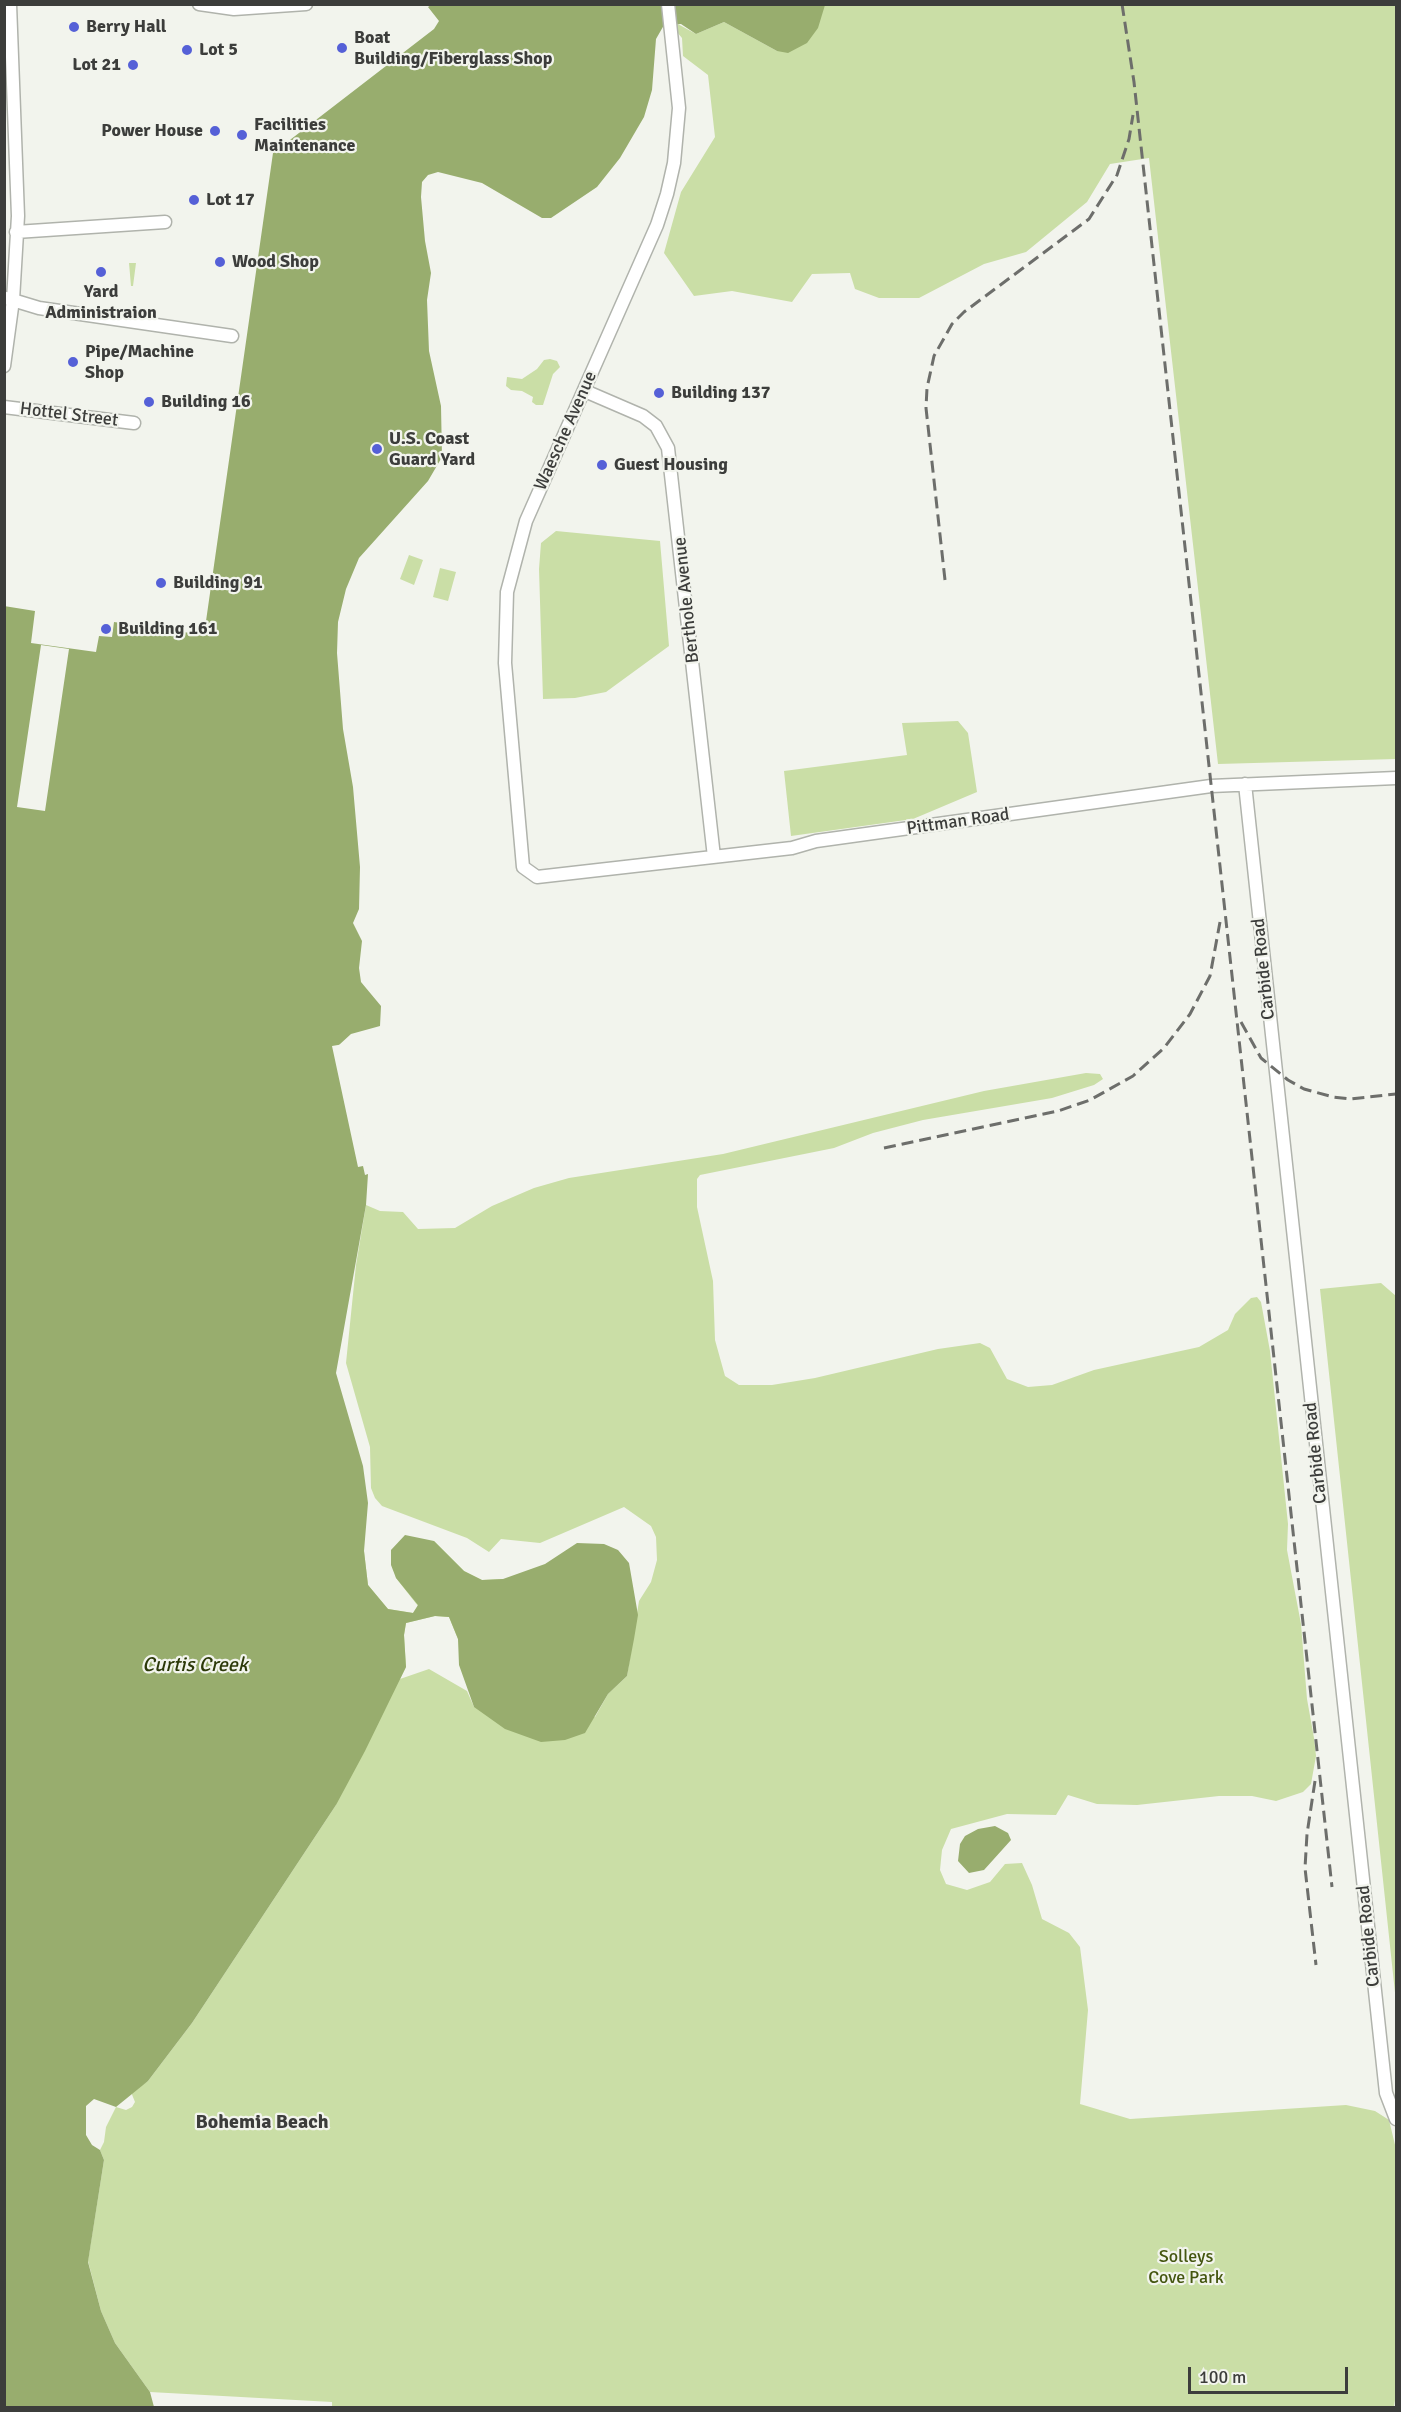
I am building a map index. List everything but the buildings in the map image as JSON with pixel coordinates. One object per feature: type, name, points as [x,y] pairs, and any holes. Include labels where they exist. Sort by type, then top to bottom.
[{"type":"street","points":[[4,366],[16,232],[10,5],[15,4]]},
{"type":"street","points":[[199,4],[234,9],[306,4]]},
{"type":"street","name":"Waesche Avenue","points":[[523,867],[506,663],[507,592],[526,521],[657,225],[667,194],[674,163],[679,108],[668,4]]},
{"type":"street","points":[[16,232],[165,222]]},
{"type":"street","points":[[9,299],[39,308],[232,336]]},
{"type":"street","name":"Berthole Avenue","points":[[585,390],[643,416],[656,426],[668,448],[714,857]]},
{"type":"street","name":"Hottel Street","points":[[4,407],[134,423]]},
{"type":"street","name":"Pittman Road","points":[[523,867],[537,877],[792,848],[816,841],[1149,794],[1245,783],[1396,778]]},
{"type":"street","name":"Carbide Road","points":[[1245,783],[1386,2093],[1396,2120]]},
{"type":"green space","points":[[816,5],[1396,5],[1396,759],[1218,764],[1149,158],[1110,164],[1087,202],[1026,252],[984,264],[919,298],[879,298],[855,289],[850,273],[812,274],[792,302],[732,291],[694,296],[664,253],[681,192],[715,137],[708,75],[683,56],[682,38],[677,32],[676,23],[696,34],[724,22],[777,51]]},
{"type":"green space","points":[[129,263],[136,263],[133,286],[131,286]]},
{"type":"green space","points":[[544,360],[557,361],[560,367],[553,374],[543,405],[536,405],[532,402],[533,397],[522,391],[511,390],[506,386],[507,377],[522,379],[537,369]]},
{"type":"green space","points":[[556,531],[660,541],[669,646],[606,692],[575,698],[543,699],[539,569],[541,543]]},
{"type":"green space","points":[[409,555],[423,560],[414,585],[400,579]]},
{"type":"green space","points":[[440,568],[456,572],[448,601],[433,597]]},
{"type":"green space","points":[[958,721],[968,733],[977,792],[913,819],[791,836],[784,771],[907,755],[902,723]]},
{"type":"green space","name":"Solleys Cove Park","points":[[1086,1073],[1100,1074],[1103,1079],[1094,1085],[1052,1098],[923,1120],[873,1133],[834,1148],[700,1175],[697,1179],[697,1207],[713,1281],[715,1340],[725,1376],[739,1385],[772,1385],[815,1378],[938,1349],[980,1343],[990,1348],[1007,1379],[1028,1387],[1052,1385],[1094,1370],[1199,1347],[1228,1330],[1235,1314],[1251,1298],[1257,1297],[1261,1302],[1270,1351],[1288,1524],[1287,1550],[1301,1624],[1307,1699],[1316,1756],[1311,1784],[1303,1792],[1276,1801],[1252,1796],[1219,1796],[1137,1805],[1097,1804],[1068,1795],[1056,1815],[1007,1814],[951,1829],[942,1850],[940,1870],[946,1884],[967,1890],[990,1882],[1005,1864],[1022,1863],[1032,1885],[1042,1919],[1069,1933],[1080,1947],[1088,2010],[1080,2104],[1130,2119],[1346,2105],[1375,2111],[1389,2120],[1396,2149],[1396,2393],[1394,2407],[332,2408],[332,2402],[150,2392],[115,2343],[101,2311],[88,2261],[104,2160],[100,2150],[104,2142],[106,2127],[116,2107],[126,2110],[132,2107],[135,2102],[131,2092],[148,2081],[192,2023],[336,1805],[364,1551],[368,1585],[388,1609],[413,1613],[418,1606],[396,1578],[391,1550],[434,1541],[464,1571],[482,1580],[503,1579],[458,1639],[449,1617],[435,1616],[406,1623],[404,1635],[406,1667],[400,1679],[429,1669],[467,1691],[474,1707],[595,1717],[608,1694],[627,1676],[639,1601],[651,1582],[657,1560],[656,1537],[651,1526],[624,1507],[540,1543],[501,1539],[489,1552],[467,1538],[382,1506],[375,1498],[371,1488],[370,1447],[346,1363],[356,1265],[366,1205],[380,1211],[403,1212],[418,1229],[455,1228],[492,1206],[534,1188],[569,1178],[723,1154],[984,1091]]},
{"type":"green space","points":[[1381,1283],[1396,1296],[1396,2002],[1320,1289]]},
{"type":"water","name":"Curtis Creek","points":[[431,5],[825,5],[818,28],[807,43],[788,53],[777,51],[724,22],[696,34],[681,24],[664,25],[656,39],[652,90],[644,117],[620,158],[597,187],[551,218],[542,218],[482,183],[438,172],[428,175],[422,182],[425,241],[431,273],[427,300],[429,351],[441,406],[442,457],[428,481],[359,558],[346,589],[338,622],[337,653],[343,729],[353,787],[360,867],[359,909],[353,923],[362,941],[359,968],[361,982],[381,1006],[380,1026],[351,1034],[339,1045],[368,1174],[366,1205],[336,1373],[363,1466],[368,1503],[364,1551],[368,1585],[388,1609],[413,1613],[418,1605],[396,1578],[391,1565],[391,1550],[405,1535],[434,1541],[464,1571],[482,1580],[503,1579],[545,1564],[577,1543],[604,1544],[618,1550],[629,1563],[638,1615],[634,1639],[627,1676],[608,1694],[585,1733],[565,1740],[541,1742],[505,1729],[474,1707],[459,1665],[458,1639],[449,1617],[435,1616],[406,1623],[404,1635],[406,1667],[365,1751],[336,1805],[192,2023],[148,2081],[116,2107],[94,2099],[86,2106],[86,2135],[92,2145],[100,2150],[104,2160],[88,2262],[101,2311],[115,2343],[150,2392],[154,2407],[5,2407],[4,606],[35,611],[31,643],[96,652],[99,636],[112,637],[114,622],[204,635],[273,153],[434,29],[439,21],[428,7]]},
{"type":"water","points":[[995,1826],[1008,1833],[1011,1840],[984,1870],[969,1873],[958,1861],[960,1844],[965,1836],[978,1829]]},
{"type":"pier","points":[[41,645],[69,649],[45,811],[17,807]]},
{"type":"pier","points":[[344,1044],[371,1173],[365,1175],[363,1166],[358,1167],[332,1046]]},
{"type":"railway","points":[[1122,4],[1134,82],[1332,1887]]},
{"type":"railway","points":[[945,580],[926,408],[927,388],[934,356],[952,324],[964,312],[1089,219],[1117,175],[1129,139],[1133,115]]},
{"type":"railway","points":[[884,1148],[1058,1111],[1090,1100],[1133,1076],[1164,1048],[1190,1014],[1210,976],[1220,922]]},
{"type":"railway","points":[[1241,1022],[1261,1058],[1288,1080],[1304,1089],[1350,1099],[1396,1094]]},
{"type":"railway","points":[[1315,1781],[1307,1834],[1305,1868],[1316,1965]]},
{"type":"place","name":"Berry Hall","points":[[74,27]]},
{"type":"place","name":"Boat Building/Fiberglass Shop","points":[[342,48]]},
{"type":"place","name":"Lot 5","points":[[187,50]]},
{"type":"place","name":"Lot 21","points":[[133,65]]},
{"type":"place","name":"Power House","points":[[215,131]]},
{"type":"place","name":"Facilities Maintenance","points":[[242,135]]},
{"type":"place","name":"Lot 17","points":[[194,200]]},
{"type":"place","name":"Wood Shop","points":[[220,262]]},
{"type":"place","name":"Yard Administraion","points":[[101,272]]},
{"type":"place","name":"Pipe/Machine Shop","points":[[73,362]]},
{"type":"place","name":"Building 137","points":[[659,393]]},
{"type":"place","name":"Building 16","points":[[149,402]]},
{"type":"place","name":"U.S. Coast Guard Yard","points":[[377,449]]},
{"type":"place","name":"Guest Housing","points":[[602,465]]},
{"type":"place","name":"Building 91","points":[[161,583]]},
{"type":"place","name":"Building 161","points":[[106,629]]},
{"type":"district","name":"Bohemia Beach","points":[[262,2123]]}]
